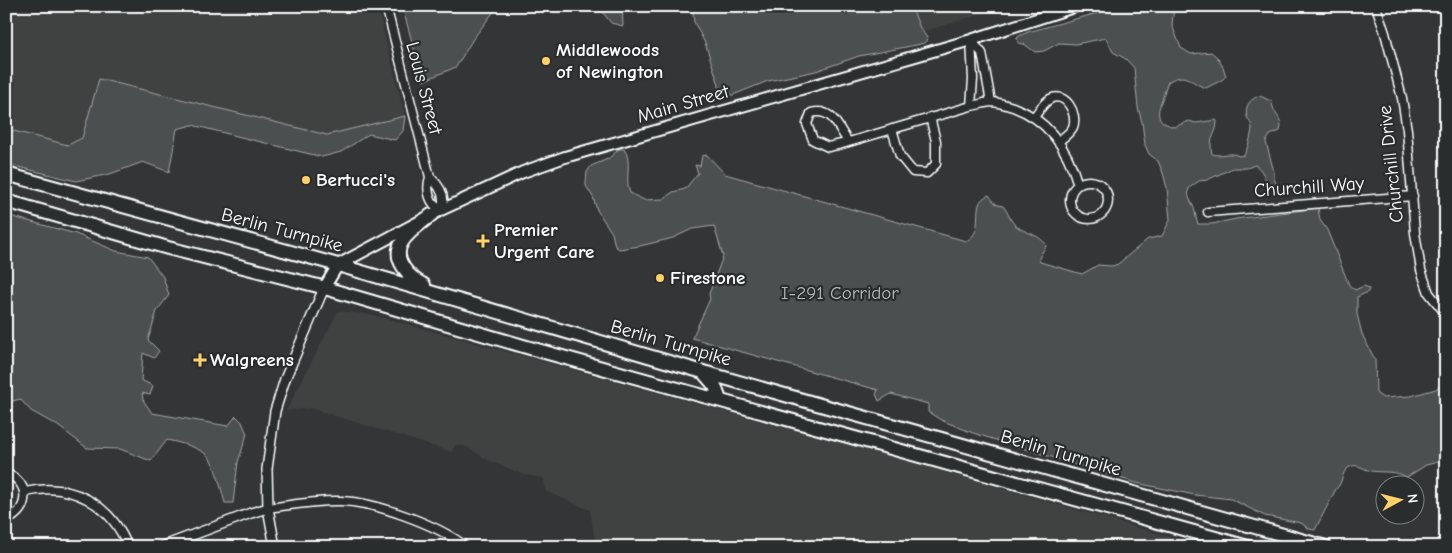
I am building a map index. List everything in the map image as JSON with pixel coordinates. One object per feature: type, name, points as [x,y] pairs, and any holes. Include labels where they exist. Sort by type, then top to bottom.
[{"type":"highway","name":"Berlin Turnpike","points":[[6,174],[338,265],[703,372],[1326,547]]},
{"type":"highway","name":"Berlin Turnpike","points":[[6,201],[168,248],[324,288],[1248,547]]},
{"type":"highway","points":[[436,212],[402,242],[399,249],[400,258],[408,274],[444,296]]},
{"type":"highway","points":[[703,372],[715,386],[720,400]]},
{"type":"highway","points":[[1155,520],[1161,501]]},
{"type":"main road","name":"Main Street","points":[[338,265],[436,212],[523,172],[565,156],[971,40],[1078,6]]},
{"type":"main road","points":[[324,288],[338,265]]},
{"type":"street","name":"Louis Street","points":[[386,6],[430,177],[439,187],[444,198],[444,204],[436,212]]},
{"type":"street","name":"Churchill Drive","points":[[1376,6],[1402,98],[1407,130],[1414,228],[1418,253],[1429,293],[1446,314]]},
{"type":"street","points":[[971,40],[982,53],[992,102]]},
{"type":"street","points":[[971,40],[973,79],[971,106]]},
{"type":"street","points":[[1034,117],[1050,99],[1058,98],[1072,107],[1075,120],[1072,129],[1059,141]]},
{"type":"street","points":[[848,142],[831,115],[819,111],[810,113],[807,124],[813,140],[828,147],[848,142],[930,117],[992,102],[1028,113],[1051,131],[1059,141],[1074,168],[1078,184],[1071,194],[1070,200],[1074,212],[1090,219],[1102,214],[1108,203],[1106,190],[1096,182],[1090,181],[1078,184]]},
{"type":"street","points":[[892,129],[900,156],[906,164],[913,172],[927,173],[936,164],[936,141],[930,117]]},
{"type":"street","name":"Louis Street","points":[[430,177],[427,185],[436,212]]},
{"type":"street","name":"Churchill Way","points":[[1208,212],[1413,196]]},
{"type":"street","points":[[275,547],[268,508],[267,469],[275,411],[284,379],[324,288]]},
{"type":"street","points":[[6,474],[17,479],[25,492],[24,502],[20,511],[12,518],[6,520]]},
{"type":"street","points":[[25,492],[49,489],[77,494],[90,500],[112,517],[128,547]]},
{"type":"street","points":[[161,547],[251,512],[268,508],[338,500],[354,502],[419,521],[442,531],[466,547]]},
{"type":"shaded area","points":[[6,6],[377,6],[405,116],[327,135],[100,79],[82,138],[68,145],[6,129]]},
{"type":"shaded area","points":[[911,6],[1006,6],[922,32]]},
{"type":"shaded area","points":[[338,311],[373,315],[942,471],[1205,547],[624,547],[613,540],[605,546],[595,541],[590,510],[545,491],[544,478],[525,475],[488,460],[467,447],[455,445],[452,452],[310,408],[286,411]]},
{"type":"green space","points":[[402,6],[498,6],[473,39],[456,67],[423,81]]},
{"type":"green space","points":[[598,6],[622,6],[623,26],[611,23]]},
{"type":"green space","points":[[692,6],[911,6],[920,28],[928,39],[924,43],[859,56],[816,71],[768,81],[733,95],[713,100],[718,92],[719,85],[705,43],[694,22]]},
{"type":"green space","name":"I-291 Corridor","points":[[1123,6],[1174,6],[1172,25],[1181,48],[1191,54],[1211,52],[1217,57],[1226,76],[1206,88],[1184,77],[1168,82],[1159,107],[1159,116],[1161,121],[1174,127],[1189,121],[1196,123],[1216,120],[1217,126],[1211,143],[1212,154],[1244,155],[1252,131],[1246,113],[1249,104],[1253,99],[1260,96],[1271,101],[1281,128],[1280,131],[1270,135],[1266,142],[1274,179],[1279,188],[1278,191],[1268,187],[1263,174],[1255,165],[1247,168],[1233,168],[1207,180],[1199,181],[1189,188],[1189,197],[1196,220],[1198,224],[1212,224],[1318,208],[1320,220],[1327,230],[1349,285],[1355,290],[1364,286],[1369,288],[1368,292],[1357,297],[1357,314],[1362,334],[1375,360],[1376,393],[1383,398],[1411,396],[1436,389],[1446,381],[1446,460],[1426,465],[1409,476],[1371,471],[1351,466],[1344,473],[1315,530],[1309,529],[1301,523],[1265,516],[1231,499],[1195,495],[1136,483],[973,433],[941,420],[928,412],[928,404],[891,394],[879,401],[876,394],[878,390],[692,338],[710,299],[709,294],[723,256],[714,226],[692,229],[673,238],[619,249],[615,246],[612,233],[597,210],[593,197],[586,186],[587,172],[591,166],[608,159],[619,149],[624,149],[628,159],[628,188],[630,193],[644,200],[663,199],[673,192],[685,189],[698,173],[695,165],[700,166],[702,156],[707,155],[725,174],[966,241],[976,230],[979,204],[989,195],[995,203],[1003,206],[1014,224],[1045,243],[1046,246],[1039,258],[1040,262],[1082,274],[1098,265],[1112,266],[1118,264],[1148,239],[1162,236],[1170,220],[1167,188],[1163,173],[1158,161],[1149,154],[1145,145],[1138,108],[1134,68],[1126,59],[1113,52],[1106,38],[1076,44],[1059,43],[1044,51],[1035,52],[1024,44],[1018,43],[1017,38],[1028,32]]},
{"type":"green space","points":[[99,79],[327,135],[405,116],[403,131],[395,140],[369,134],[341,152],[322,157],[192,125],[177,129],[169,172],[143,162],[110,174],[76,181],[6,164],[6,129],[68,145],[82,138]]},
{"type":"green space","points":[[6,215],[76,234],[116,251],[148,257],[163,277],[169,295],[157,311],[148,340],[159,351],[154,358],[143,353],[141,380],[153,386],[150,395],[142,393],[143,400],[152,413],[228,426],[236,416],[242,422],[247,434],[238,462],[233,503],[225,503],[213,464],[207,455],[198,449],[167,440],[151,461],[120,449],[87,448],[58,426],[31,411],[20,399],[6,403]]},
{"type":"place","name":"Middlewoods of Newington","points":[[546,61]]},
{"type":"place","name":"Bertucci's","points":[[306,180]]},
{"type":"place","name":"Premier Urgent Care","points":[[483,241]]},
{"type":"place","name":"Firestone","points":[[660,278]]},
{"type":"place","name":"Walgreens","points":[[200,360]]}]
